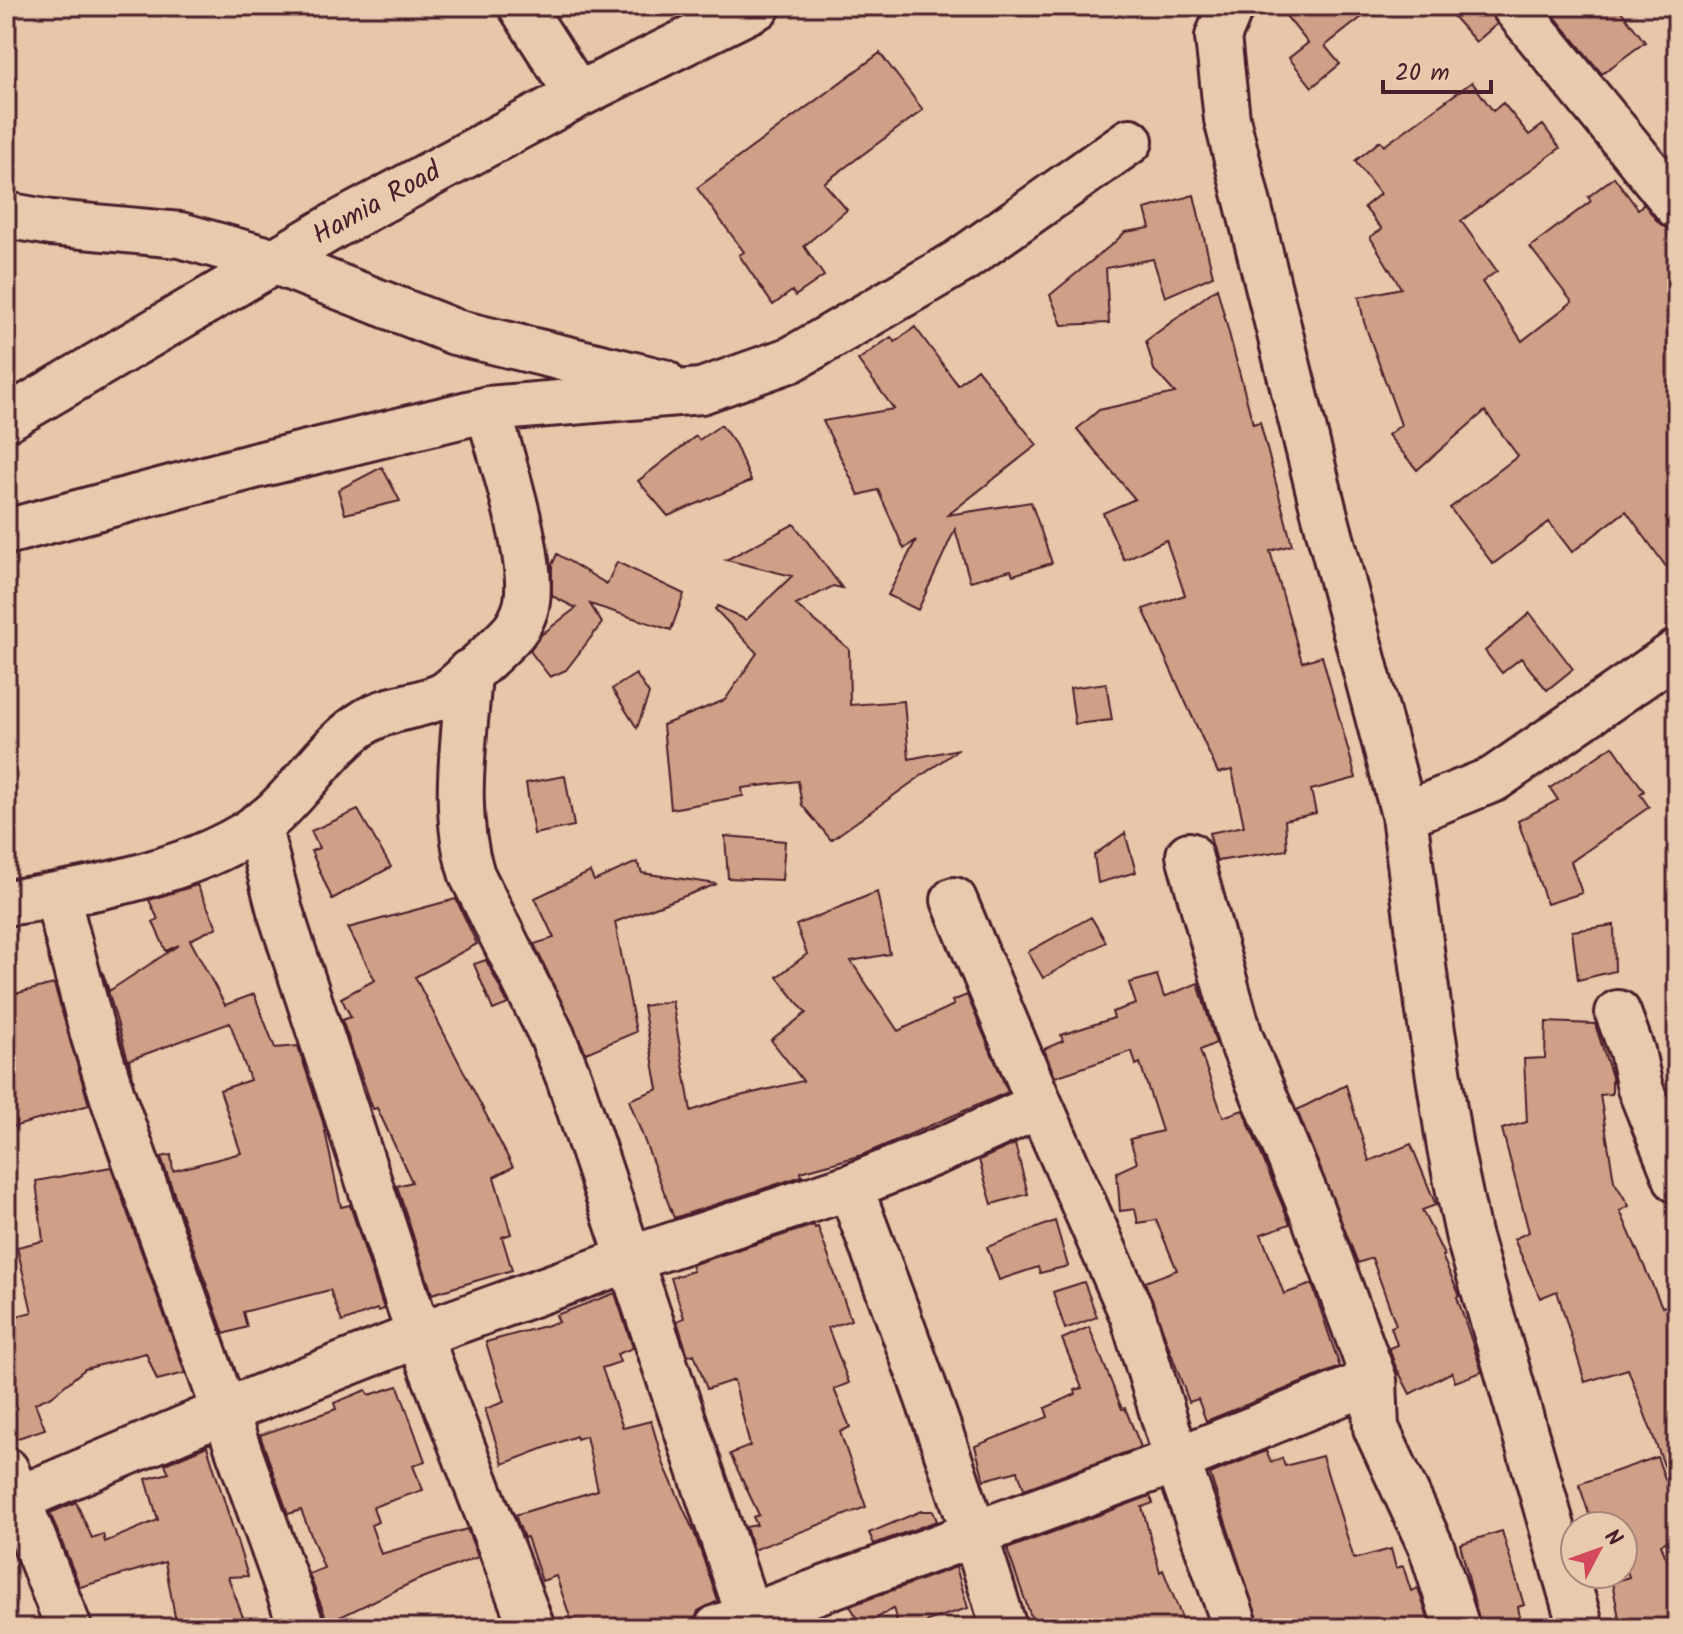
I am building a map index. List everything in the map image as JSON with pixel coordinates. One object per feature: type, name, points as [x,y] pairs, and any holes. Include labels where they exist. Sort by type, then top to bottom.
[{"type":"street","points":[[521,6],[578,95]]},
{"type":"street","name":"Hamia Road","points":[[6,419],[336,225],[578,95],[758,6]]},
{"type":"street","points":[[1231,6],[1218,37],[1227,119],[1323,508],[1404,815],[1428,1005],[1450,1148],[1468,1234],[1581,1628]]},
{"type":"street","points":[[1514,6],[1677,206]]},
{"type":"street","points":[[6,532],[254,466],[488,409],[701,391],[792,359],[959,262],[1130,141]]},
{"type":"street","points":[[6,215],[51,223],[180,235],[276,262],[455,332],[701,391]]},
{"type":"street","points":[[6,903],[57,896],[124,881],[226,844],[269,818],[351,732],[388,711],[412,707],[455,688],[514,631],[526,609],[528,572],[488,409]]},
{"type":"street","points":[[1404,815],[1494,779],[1677,652]]},
{"type":"street","points":[[469,672],[461,794],[464,849],[472,875],[564,1064],[630,1259],[740,1625],[1177,1460],[1374,1380]]},
{"type":"street","points":[[258,825],[280,911],[419,1335],[532,1628]]},
{"type":"street","points":[[1189,855],[1240,1037],[1312,1211],[1374,1380],[1376,1428],[1432,1549],[1457,1628]]},
{"type":"street","points":[[57,896],[114,1101],[302,1628]]},
{"type":"street","points":[[954,900],[1133,1316],[1177,1460],[1236,1628]]},
{"type":"street","points":[[1618,1013],[1632,1051],[1640,1088],[1677,1180]]},
{"type":"street","points":[[69,1628],[10,1491],[419,1335],[630,1259],[850,1187],[1040,1105]]},
{"type":"street","points":[[850,1187],[976,1534],[1004,1628]]},
{"type":"building","points":[[1278,6],[1376,6],[1325,46],[1340,64],[1312,87],[1289,58],[1308,43]]},
{"type":"building","points":[[1444,6],[1486,6],[1497,24],[1476,42]]},
{"type":"building","points":[[1546,6],[1617,6],[1645,42],[1602,74]]},
{"type":"building","points":[[880,53],[923,110],[824,183],[847,210],[804,246],[824,276],[795,296],[792,291],[773,305],[739,255],[744,252],[697,188]]},
{"type":"building","points":[[1472,82],[1493,111],[1503,103],[1529,135],[1543,125],[1560,148],[1461,221],[1497,271],[1482,282],[1522,341],[1572,302],[1530,247],[1591,201],[1588,197],[1614,177],[1638,209],[1644,204],[1658,222],[1667,229],[1677,230],[1677,509],[1666,518],[1677,533],[1677,582],[1626,511],[1572,552],[1549,522],[1493,564],[1450,508],[1518,456],[1485,411],[1417,470],[1388,435],[1401,425],[1364,322],[1359,297],[1401,288],[1370,237],[1382,229],[1364,207],[1380,194],[1355,161],[1380,141],[1384,146]]},
{"type":"building","points":[[1194,195],[1213,276],[1165,297],[1153,259],[1106,268],[1109,323],[1062,325],[1050,295],[1125,232],[1150,228],[1145,209]]},
{"type":"building","points":[[1217,288],[1253,424],[1260,422],[1292,545],[1270,551],[1302,662],[1322,656],[1356,778],[1311,790],[1316,813],[1285,820],[1287,850],[1217,861],[1209,833],[1244,826],[1232,770],[1218,773],[1143,609],[1185,595],[1166,540],[1124,560],[1103,513],[1135,499],[1077,429],[1099,410],[1175,393],[1154,370],[1146,341]]},
{"type":"building","points":[[915,327],[958,385],[977,369],[1037,445],[948,515],[1031,502],[1052,563],[1013,575],[1011,570],[970,581],[955,529],[918,610],[888,595],[916,540],[904,549],[878,490],[859,495],[823,421],[894,409],[858,360],[891,337],[895,342]]},
{"type":"building","points":[[721,425],[735,444],[751,481],[668,516],[638,481],[696,436],[699,440]]},
{"type":"building","points":[[382,467],[400,501],[345,514],[338,490]]},
{"type":"building","points":[[794,524],[842,588],[833,586],[796,605],[849,649],[850,705],[904,701],[909,759],[959,749],[831,840],[802,805],[798,781],[742,788],[743,796],[671,809],[663,725],[725,700],[757,653],[715,609],[718,606],[746,620],[792,576],[726,560]]},
{"type":"building","points":[[557,554],[607,584],[617,562],[684,594],[671,630],[590,604],[602,623],[566,670],[550,677],[530,651],[541,635],[576,608],[552,596],[552,565]]},
{"type":"building","points":[[1530,613],[1573,669],[1547,690],[1521,658],[1502,673],[1485,651]]},
{"type":"building","points":[[636,674],[649,694],[637,728],[612,689]]},
{"type":"building","points":[[1106,683],[1112,720],[1075,724],[1070,688]]},
{"type":"building","points":[[1613,746],[1644,791],[1640,794],[1649,807],[1571,862],[1582,893],[1547,904],[1518,821],[1558,800],[1550,788]]},
{"type":"building","points":[[565,776],[574,826],[534,834],[526,783]]},
{"type":"building","points":[[358,810],[391,867],[332,899],[311,851],[319,848],[311,831]]},
{"type":"building","points":[[1125,833],[1136,872],[1098,883],[1094,855]]},
{"type":"building","points":[[725,836],[785,841],[782,880],[728,878]]},
{"type":"building","points":[[637,862],[642,873],[717,884],[615,922],[636,1032],[586,1053],[534,944],[554,938],[535,898],[590,872],[594,881]]},
{"type":"building","points":[[197,885],[217,927],[190,940],[225,1005],[254,994],[275,1048],[298,1046],[323,1122],[341,1207],[350,1205],[384,1309],[342,1322],[330,1290],[243,1312],[247,1327],[224,1334],[161,1157],[171,1155],[173,1171],[241,1153],[220,1090],[250,1080],[230,1023],[129,1060],[134,1081],[103,973],[109,991],[179,945],[166,951],[153,922],[158,919],[149,900]]},
{"type":"building","points":[[877,892],[890,954],[851,961],[898,1031],[954,1005],[952,1001],[967,995],[1008,1092],[862,1155],[801,1172],[802,1176],[674,1218],[629,1100],[658,1089],[643,1006],[672,1001],[691,1111],[803,1081],[771,1040],[806,1013],[777,977],[807,954],[796,925]]},
{"type":"building","points":[[456,899],[477,944],[415,977],[513,1167],[494,1177],[511,1234],[502,1237],[512,1270],[432,1294],[397,1186],[412,1182],[377,1108],[373,1109],[342,1020],[351,1017],[341,998],[375,980],[348,928]]},
{"type":"building","points":[[1091,917],[1106,942],[1043,978],[1028,952]]},
{"type":"building","points":[[1614,925],[1615,971],[1578,980],[1572,931]]},
{"type":"building","points":[[486,960],[508,1004],[493,1010],[474,964]]},
{"type":"building","points":[[1157,975],[1164,997],[1198,983],[1216,1043],[1200,1050],[1223,1117],[1243,1110],[1290,1224],[1261,1234],[1284,1294],[1312,1284],[1340,1367],[1206,1421],[1198,1399],[1189,1402],[1145,1282],[1177,1270],[1156,1220],[1138,1223],[1135,1209],[1120,1211],[1117,1172],[1137,1163],[1130,1139],[1162,1131],[1140,1063],[1136,1065],[1132,1051],[1055,1077],[1044,1049],[1063,1041],[1061,1035],[1114,1018],[1112,1012],[1136,1004],[1129,983]]},
{"type":"building","points":[[54,984],[89,1105],[6,1129],[6,996]]},
{"type":"building","points":[[1546,1022],[1595,1024],[1612,1077],[1612,1094],[1600,1095],[1614,1181],[1629,1206],[1620,1211],[1662,1307],[1677,1303],[1677,1492],[1674,1492],[1628,1369],[1585,1382],[1557,1291],[1540,1298],[1514,1239],[1529,1232],[1502,1129],[1527,1122],[1524,1059],[1545,1058]]},
{"type":"building","points":[[1346,1085],[1369,1161],[1411,1144],[1436,1205],[1422,1210],[1460,1296],[1457,1297],[1482,1372],[1455,1382],[1452,1372],[1410,1394],[1395,1365],[1389,1348],[1397,1345],[1391,1327],[1396,1325],[1372,1258],[1358,1263],[1297,1110]]},
{"type":"building","points":[[1015,1144],[1028,1194],[992,1204],[979,1160]]},
{"type":"building","points":[[111,1167],[185,1373],[157,1380],[146,1353],[85,1369],[52,1396],[35,1403],[45,1429],[6,1442],[6,1319],[32,1312],[17,1247],[43,1241],[36,1181]]},
{"type":"building","points":[[1055,1221],[1068,1266],[1040,1273],[1038,1267],[999,1280],[987,1247]]},
{"type":"building","points":[[814,1225],[818,1227],[851,1320],[828,1328],[849,1383],[834,1389],[850,1427],[840,1432],[866,1507],[753,1550],[746,1527],[757,1525],[753,1517],[759,1515],[730,1454],[750,1446],[734,1380],[707,1389],[694,1354],[688,1356],[677,1321],[684,1318],[671,1278],[693,1271],[691,1265]]},
{"type":"building","points":[[1084,1282],[1097,1317],[1065,1329],[1053,1292]]},
{"type":"building","points":[[615,1293],[633,1348],[617,1354],[620,1362],[602,1368],[623,1428],[651,1421],[664,1465],[694,1532],[718,1601],[698,1611],[690,1628],[574,1628],[556,1576],[542,1581],[527,1537],[524,1538],[515,1515],[598,1490],[586,1436],[577,1439],[576,1436],[503,1464],[485,1409],[504,1402],[486,1342],[559,1322],[556,1315]]},
{"type":"building","points":[[1089,1327],[1141,1447],[1024,1489],[1018,1471],[984,1480],[975,1446],[1048,1417],[1045,1408],[1076,1394],[1075,1390],[1082,1388],[1062,1339]]},
{"type":"building","points":[[398,1386],[425,1461],[413,1466],[423,1490],[373,1507],[378,1522],[371,1525],[381,1554],[467,1529],[478,1557],[415,1581],[328,1623],[309,1574],[324,1568],[301,1510],[288,1514],[260,1435],[336,1409],[334,1403],[366,1390],[369,1395]]},
{"type":"building","points":[[207,1446],[248,1576],[228,1577],[247,1628],[177,1628],[165,1562],[80,1587],[50,1513],[76,1502],[92,1538],[103,1534],[105,1542],[158,1520],[146,1479],[169,1473],[165,1464]]},
{"type":"building","points":[[1266,1451],[1271,1462],[1282,1458],[1285,1466],[1322,1456],[1354,1559],[1391,1549],[1396,1568],[1403,1566],[1411,1591],[1418,1588],[1431,1628],[1260,1628],[1210,1474]]},
{"type":"building","points":[[1657,1457],[1677,1512],[1677,1537],[1661,1544],[1677,1590],[1677,1628],[1621,1628],[1614,1590],[1639,1590],[1639,1510],[1588,1510],[1579,1484]]},
{"type":"building","points":[[1150,1496],[1153,1503],[1142,1507],[1160,1572],[1163,1570],[1186,1628],[1035,1628],[1007,1549]]},
{"type":"building","points":[[921,1511],[933,1511],[937,1521],[874,1544],[869,1533]]},
{"type":"building","points":[[1502,1531],[1524,1605],[1518,1607],[1522,1628],[1481,1628],[1460,1544]]},
{"type":"building","points":[[956,1567],[968,1608],[927,1621],[929,1628],[899,1628],[893,1608],[863,1627],[850,1606]]}]
